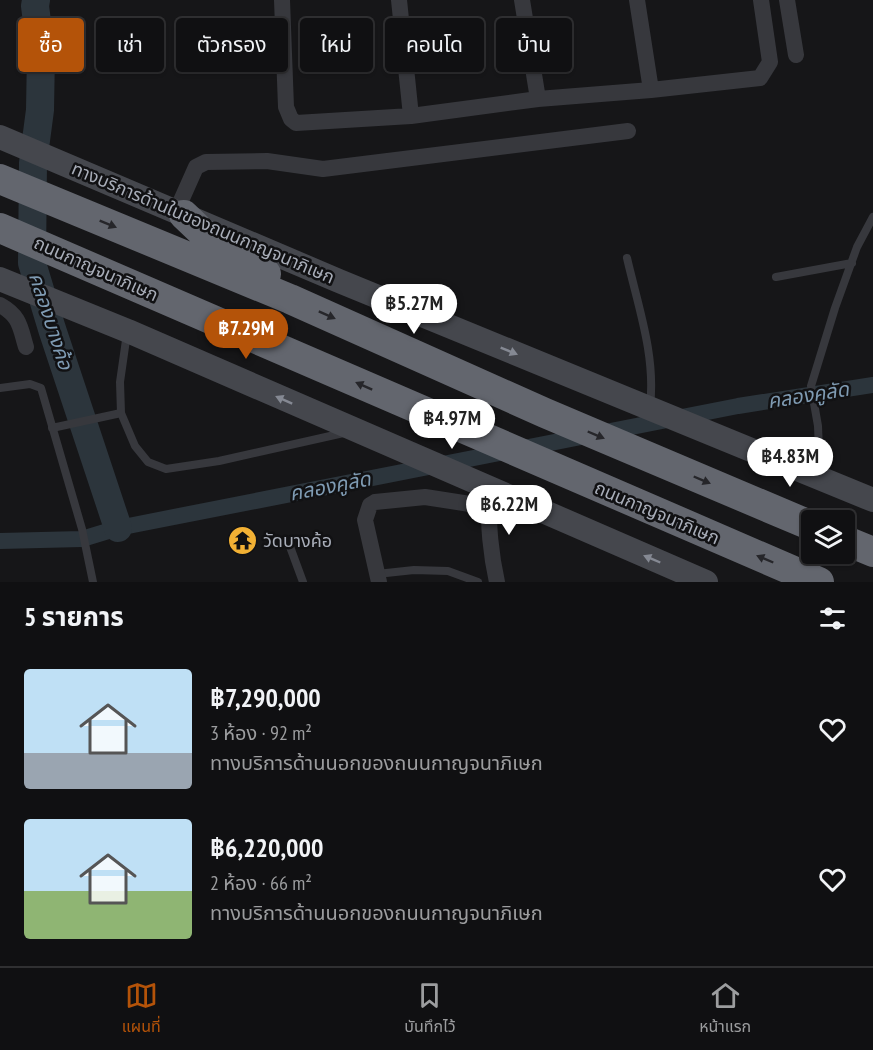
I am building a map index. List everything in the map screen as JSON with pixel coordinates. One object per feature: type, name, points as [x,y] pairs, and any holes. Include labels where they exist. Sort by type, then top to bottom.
[{"type":"highway","points":[[5,181],[290,299],[648,458],[801,521]]},
{"type":"highway","points":[[180,214],[205,235],[278,280],[290,299]]},
{"type":"highway","name":"ถนนกาญจนาภิเษก","points":[[1,228],[819,582]]},
{"type":"highway","points":[[855,545],[873,552]]},
{"type":"main road","name":"ทางบริการด้านในของถนนกาญจนาภิเษก","points":[[0,137],[49,156],[180,214],[873,500]]},
{"type":"main road","points":[[0,279],[128,331],[354,430],[485,493],[679,577],[706,582]]},
{"type":"street","points":[[282,0],[286,107],[294,122],[411,116],[538,99],[760,78],[770,62],[761,0]]},
{"type":"street","points":[[399,0],[411,116]]},
{"type":"street","points":[[522,0],[538,99]]},
{"type":"street","points":[[637,0],[651,90]]},
{"type":"street","points":[[787,0],[796,55]]},
{"type":"street","points":[[180,214],[196,167],[206,162],[267,161],[323,169],[628,131]]},
{"type":"street","points":[[0,305],[13,312],[18,319],[26,347]]},
{"type":"street","points":[[378,578],[365,520],[370,505],[375,502],[485,493],[497,582]]},
{"type":"lane","points":[[820,477],[818,426],[811,386],[857,247],[873,217]]},
{"type":"lane","points":[[627,258],[649,351],[655,411]]},
{"type":"lane","points":[[776,278],[852,263]]},
{"type":"lane","points":[[128,331],[120,382],[121,413],[135,446],[148,462],[165,469],[219,461],[354,430]]},
{"type":"lane","points":[[0,388],[30,384],[41,388],[55,427],[82,529],[93,582]]},
{"type":"lane","points":[[55,427],[121,413]]},
{"type":"lane","points":[[289,544],[303,582]]},
{"type":"lane","points":[[378,578],[414,570],[448,571],[478,582]]},
{"type":"waterway","name":"คลองบางค้อ","points":[[36,0],[41,53],[40,110],[33,163],[32,263],[118,528]]},
{"type":"waterway","name":"คลองคูลัด","points":[[0,541],[82,539],[118,528],[738,406],[873,385]]},
{"type":"place","name":"วัดบางค้อ","points":[[242,541]]}]
